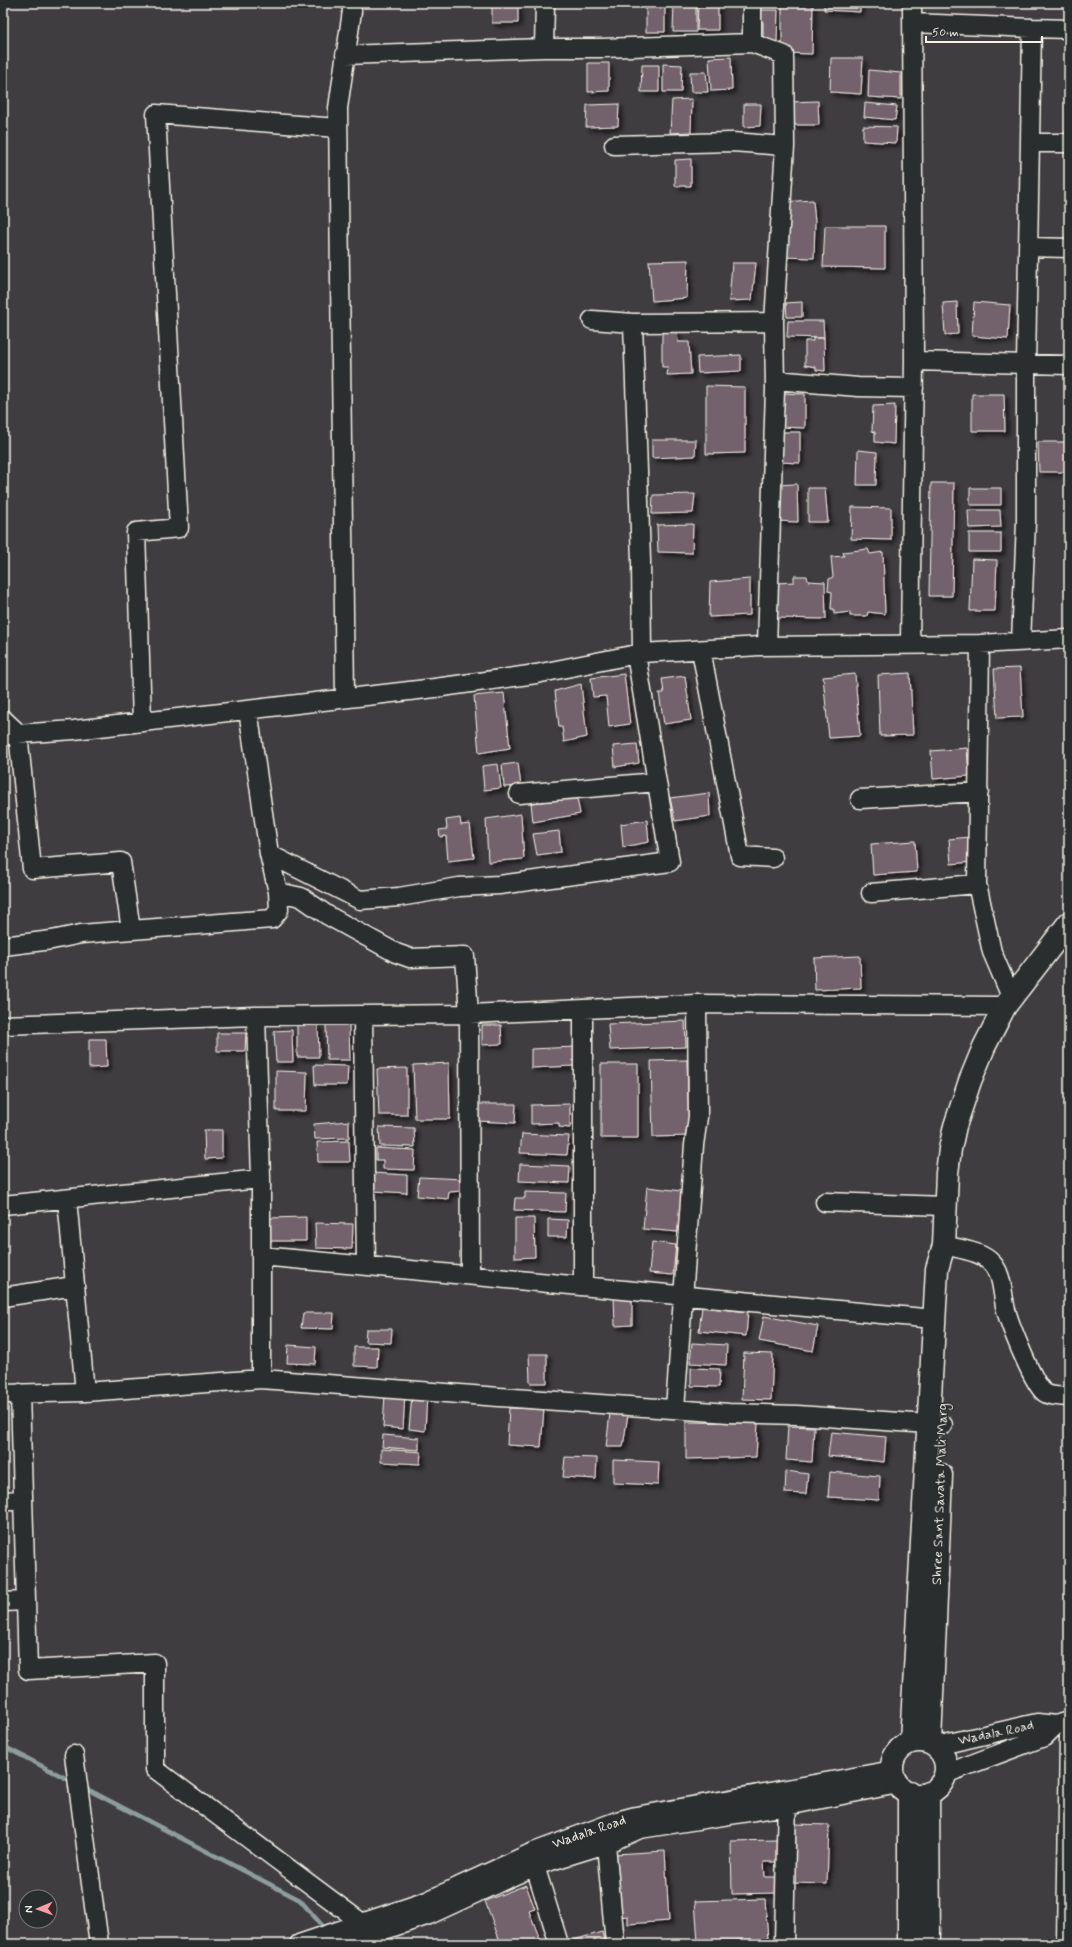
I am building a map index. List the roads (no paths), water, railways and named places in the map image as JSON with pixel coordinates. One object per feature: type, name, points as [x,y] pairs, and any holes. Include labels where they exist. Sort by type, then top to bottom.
[{"type":"main road","name":"Shree Sant Savata Mali Marg","points":[[936,1425],[949,1269],[944,1245],[947,1173],[955,1126],[976,1067],[1008,1003],[1069,922]]},
{"type":"main road","name":"Shree Sant Savata Mali Marg","points":[[944,1245],[937,1269],[934,1319],[936,1425],[926,1744],[944,1757],[945,1774]]},
{"type":"main road","points":[[926,1744],[903,1746],[893,1761],[907,1785],[929,1944]]},
{"type":"main road","points":[[907,1785],[936,1789],[942,1782],[945,1774]]},
{"type":"main road","points":[[907,1785],[909,1944]]},
{"type":"street","points":[[345,698],[338,108],[352,11],[351,3]]},
{"type":"street","points":[[544,48],[545,3]]},
{"type":"street","points":[[752,3],[752,43]]},
{"type":"street","points":[[910,643],[914,388],[912,3]]},
{"type":"street","points":[[912,23],[1069,29]]},
{"type":"street","points":[[1021,642],[1026,522],[1026,364],[1032,28]]},
{"type":"street","points":[[346,55],[752,43],[784,56],[785,146],[774,322],[775,380],[767,646]]},
{"type":"street","points":[[142,722],[136,532],[179,528],[156,114],[338,128]]},
{"type":"street","points":[[614,145],[732,142],[785,146]]},
{"type":"street","points":[[1030,142],[1069,143]]},
{"type":"street","points":[[1028,247],[1069,248]]},
{"type":"street","points":[[592,320],[633,323],[774,322]]},
{"type":"street","points":[[269,854],[360,900],[399,897],[459,887],[498,885],[670,862],[639,654],[641,562],[633,323]]},
{"type":"street","points":[[914,361],[1069,365]]},
{"type":"street","points":[[775,380],[858,387],[914,388]]},
{"type":"street","points":[[11,734],[74,730],[536,674],[639,654],[767,646],[910,643],[980,644],[1069,639]]},
{"type":"street","points":[[3,1026],[256,1016],[469,1014],[697,1004],[1008,1003],[992,952],[978,884],[980,644]]},
{"type":"street","points":[[701,650],[740,856],[773,858]]},
{"type":"street","points":[[3,946],[52,940],[81,934],[272,919],[279,910],[278,892],[269,854],[248,710]]},
{"type":"street","points":[[3,719],[11,734],[32,869],[121,862],[130,930]]},
{"type":"street","points":[[519,794],[657,782]]},
{"type":"street","points":[[860,799],[979,792]]},
{"type":"street","points":[[871,893],[978,884]]},
{"type":"street","points":[[278,892],[301,897],[327,915],[396,953],[410,958],[466,956],[469,1014],[470,1275]]},
{"type":"street","points":[[675,1409],[694,1145],[698,1117],[697,1004]]},
{"type":"street","points":[[582,1286],[583,1009]]},
{"type":"street","points":[[363,1015],[366,1266]]},
{"type":"street","points":[[256,1016],[262,1179],[261,1379]]},
{"type":"street","points":[[3,1205],[262,1179]]},
{"type":"street","points":[[66,1199],[85,1392]]},
{"type":"street","points":[[825,1202],[945,1206]]},
{"type":"street","points":[[944,1245],[978,1254],[992,1263],[1000,1277],[1006,1310],[1017,1340],[1038,1386],[1046,1394],[1069,1397]]},
{"type":"street","points":[[261,1256],[684,1294],[934,1319]]},
{"type":"street","points":[[3,1297],[74,1286]]},
{"type":"street","points":[[362,1923],[155,1769],[155,1664],[28,1670],[23,1500],[11,1394],[85,1392],[261,1379],[675,1409],[797,1415],[936,1425]]},
{"type":"street","points":[[3,1502],[23,1500]]},
{"type":"street","points":[[3,1602],[26,1601]]},
{"type":"street","name":"Wadala Road","points":[[926,1744],[1037,1723],[1065,1728]]},
{"type":"street","points":[[1065,1728],[1066,1944]]},
{"type":"street","name":"Wadala Road","points":[[945,1774],[1065,1728]]},
{"type":"street","points":[[74,1755],[99,1944]]},
{"type":"street","name":"Wadala Road","points":[[309,1943],[427,1901],[531,1852],[617,1821],[636,1816],[907,1785]]},
{"type":"street","points":[[784,1944],[787,1798]]},
{"type":"street","name":"Wadala Road","points":[[343,1944],[429,1915],[535,1866],[606,1844],[640,1830],[787,1798]]},
{"type":"street","points":[[606,1844],[615,1944]]},
{"type":"street","points":[[535,1866],[559,1944]]},
{"type":"waterway","points":[[3,1746],[73,1782]]},
{"type":"waterway","points":[[83,1787],[300,1900],[326,1930]]}]
